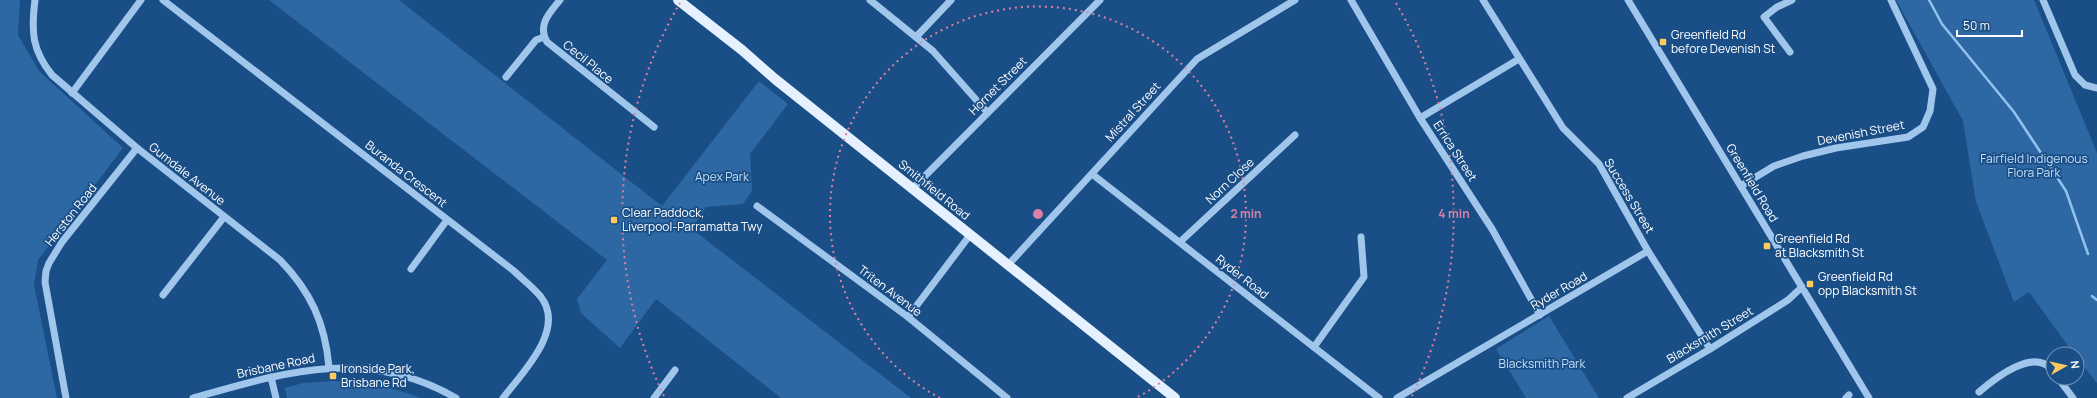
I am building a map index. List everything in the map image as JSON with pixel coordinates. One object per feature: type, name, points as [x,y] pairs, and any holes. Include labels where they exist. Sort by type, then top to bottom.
[{"type":"main road","name":"Smithfield Road","points":[[678,0],[1175,398]]},
{"type":"street","name":"Gumdale Avenue","points":[[35,0],[33,34],[36,50],[43,64],[52,76],[137,148],[280,260],[296,276],[308,294],[318,315],[329,367]]},
{"type":"street","points":[[72,93],[141,0]]},
{"type":"street","name":"Buranda Crescent","points":[[164,0],[514,271],[541,297],[548,315],[548,328],[542,346],[503,398]]},
{"type":"street","points":[[506,77],[536,40],[544,37],[543,26],[547,16],[560,0]]},
{"type":"street","points":[[870,0],[933,51],[987,112]]},
{"type":"street","points":[[916,37],[951,0]]},
{"type":"street","name":"Hornet Street","points":[[912,188],[1100,0]]},
{"type":"street","name":"Mistral Street","points":[[1008,265],[1196,59],[1295,0]]},
{"type":"street","name":"Errica Street","points":[[1351,0],[1420,118],[1492,229],[1540,315]]},
{"type":"street","name":"Success Street","points":[[1483,0],[1562,128],[1599,164],[1648,251],[1710,349]]},
{"type":"street","name":"Greenfield Road","points":[[1628,0],[1869,398]]},
{"type":"street","points":[[1790,52],[1764,17],[1777,7],[1792,0]]},
{"type":"street","name":"Devenish Street","points":[[1741,186],[1774,166],[1803,156],[1836,148],[1908,137],[1923,127],[1930,111],[1933,89],[1891,0]]},
{"type":"street","points":[[2043,0],[2075,75],[2085,85],[2097,88]]},
{"type":"street","name":"Cecil Place","points":[[544,37],[550,46],[654,127]]},
{"type":"street","points":[[1420,118],[1519,59]]},
{"type":"street","name":"Norn Close","points":[[1180,242],[1295,135]]},
{"type":"street","name":"Herston Road","points":[[66,398],[46,295],[46,271],[53,255],[62,242],[137,148]]},
{"type":"street","name":"Ryder Road","points":[[1092,174],[1379,398]]},
{"type":"street","name":"Triten Avenue","points":[[757,206],[908,317],[1007,398]]},
{"type":"street","points":[[163,295],[224,217]]},
{"type":"street","points":[[411,269],[447,220]]},
{"type":"street","points":[[908,317],[970,235]]},
{"type":"street","points":[[1314,347],[1364,277],[1361,237]]},
{"type":"street","name":"Ryder Road","points":[[1397,398],[1648,251]]},
{"type":"street","name":"Blacksmith Street","points":[[1626,398],[1710,349],[1788,300],[1802,287]]},
{"type":"street","points":[[1979,392],[1991,381],[2019,364],[2035,361],[2045,365]]},
{"type":"street","name":"Brisbane Road","points":[[193,398],[271,377],[302,370],[329,367],[356,368],[397,375],[426,384],[456,398]]},
{"type":"street","points":[[656,397],[675,370]]},
{"type":"street","points":[[271,377],[276,398]]},
{"type":"street","points":[[2064,386],[2073,398]]},
{"type":"green space","points":[[0,0],[20,0],[18,35],[39,71],[123,148],[38,260],[34,285],[57,398],[0,398]]},
{"type":"green space","name":"Apex Park","points":[[269,0],[399,0],[662,206],[759,81],[788,104],[750,154],[752,191],[743,204],[706,207],[692,229],[911,398],[781,398],[656,299],[620,348],[581,313],[577,299],[607,260]]},
{"type":"green space","name":"Fairfield Indigenous Flora Park","points":[[1896,0],[2034,0],[2097,153],[2097,383],[2085,368],[2085,346],[2068,346],[2029,292],[2014,302],[1976,202],[1963,121]]},
{"type":"green space","name":"Blacksmith Park","points":[[1549,316],[1599,398],[1526,398],[1496,349]]},
{"type":"green space","points":[[333,381],[378,386],[421,398],[287,398],[285,388],[303,383]]},
{"type":"waterway","points":[[1929,0],[1942,24],[2014,112],[2066,191],[2088,254]]},
{"type":"waterway","points":[[2092,296],[2097,300]]},
{"type":"place","name":"Greenfield Rd before Devenish St","points":[[1663,42]]},
{"type":"place","name":"Clear Paddock, Liverpool-Parramatta Twy","points":[[614,220]]},
{"type":"place","name":"Greenfield Rd at Blacksmith St","points":[[1767,246]]},
{"type":"place","name":"Greenfield Rd opp Blacksmith St","points":[[1810,284]]},
{"type":"place","name":"Ironside Park, Brisbane Rd","points":[[333,376]]}]
